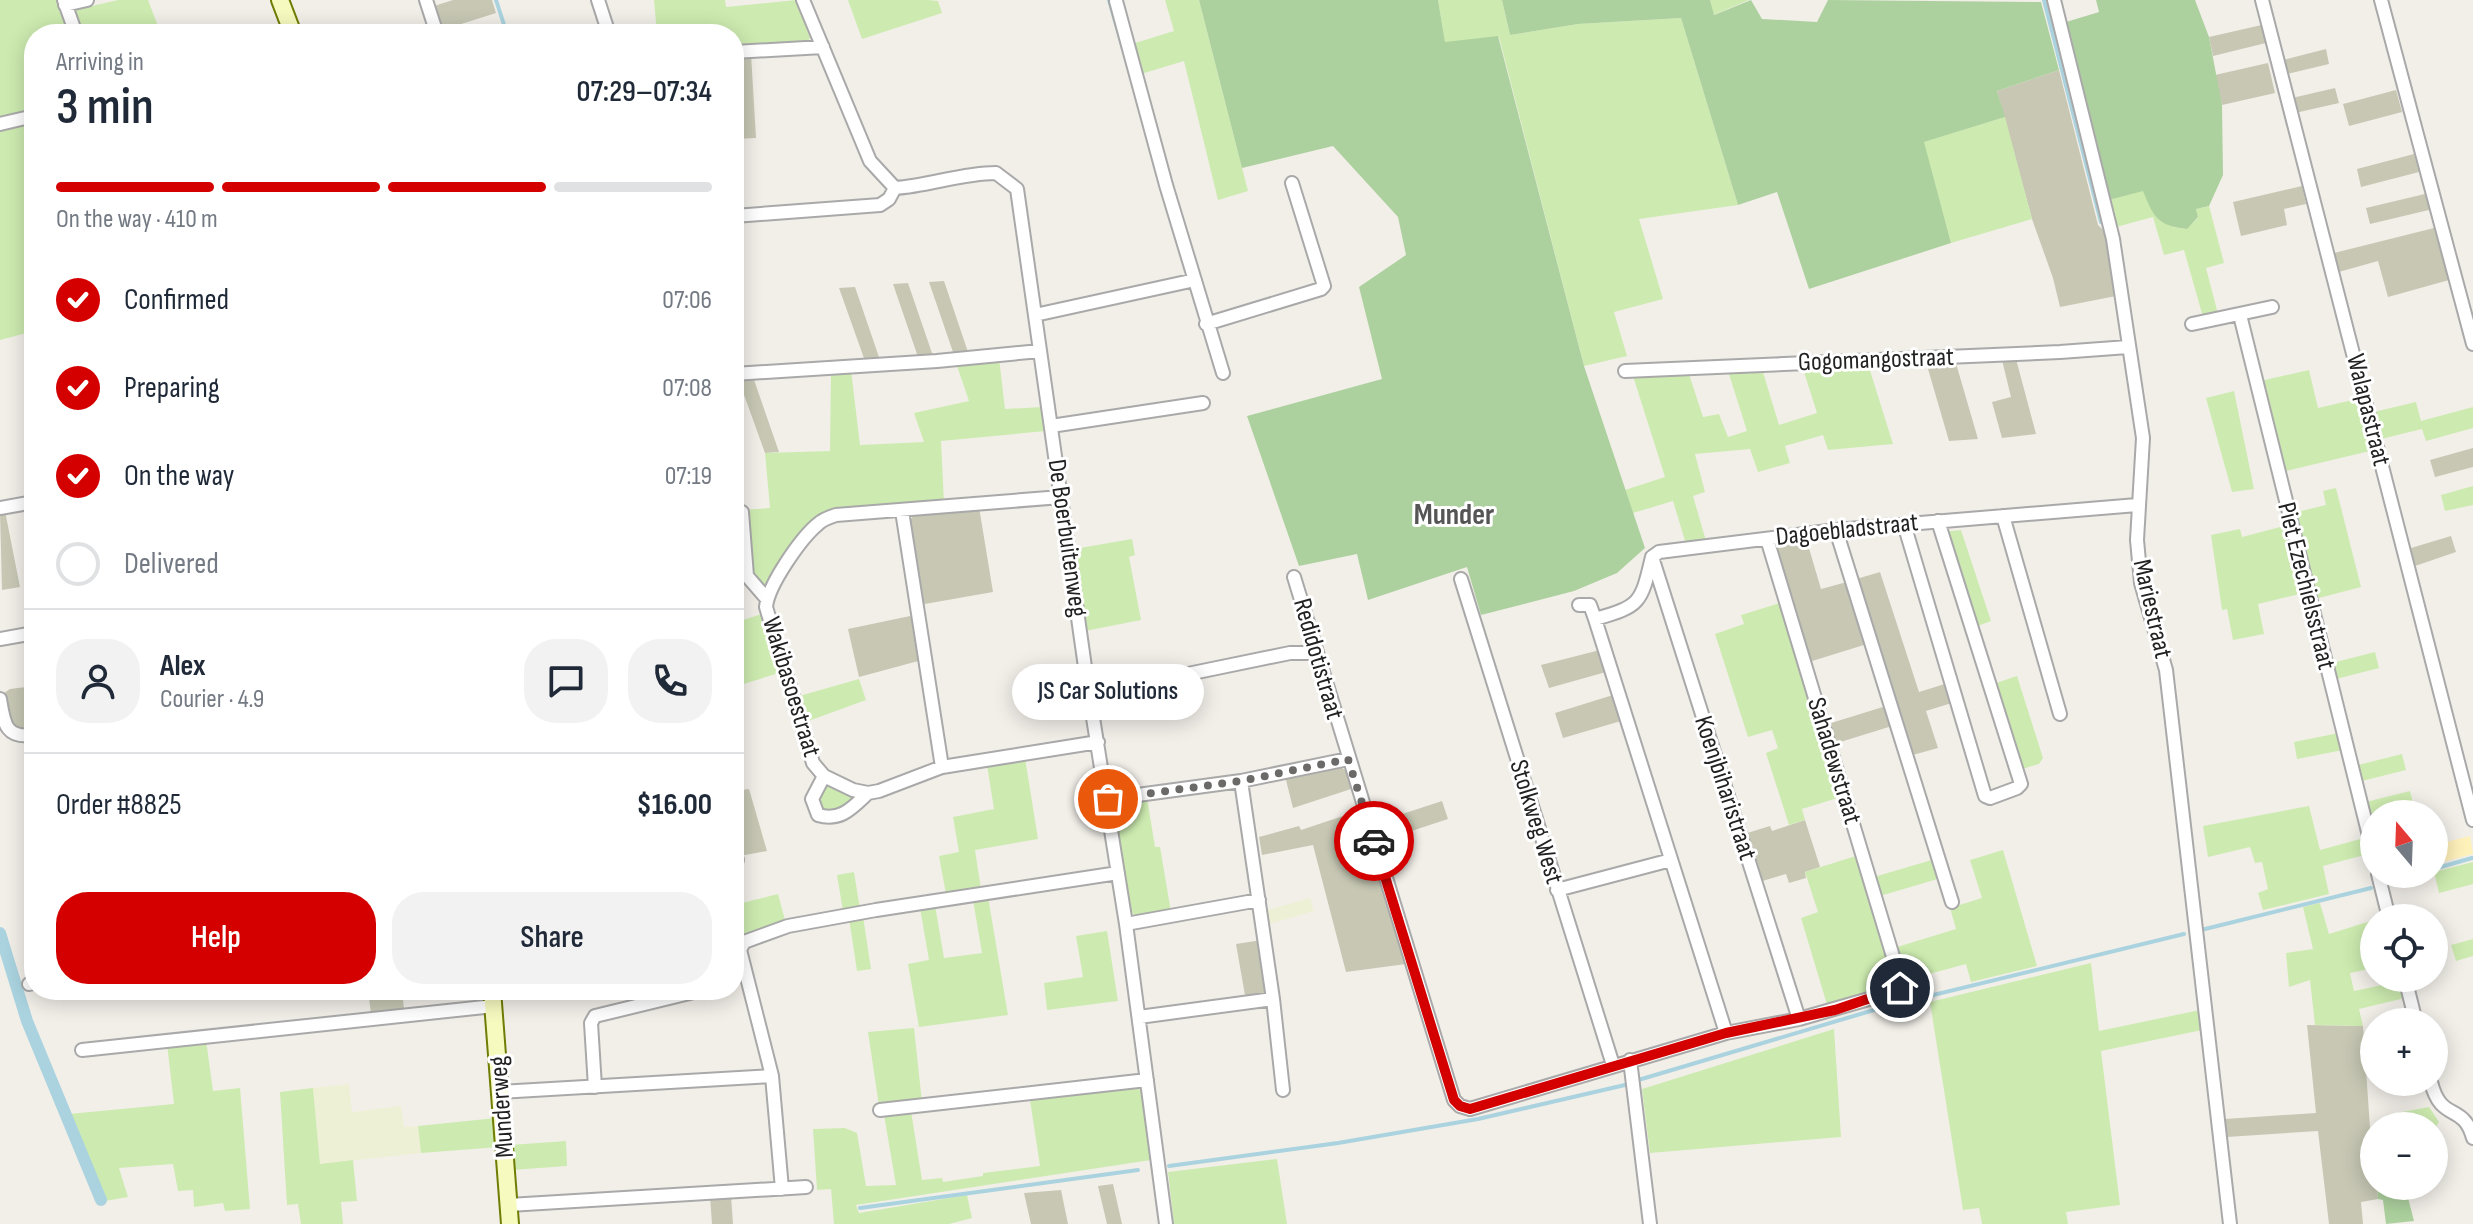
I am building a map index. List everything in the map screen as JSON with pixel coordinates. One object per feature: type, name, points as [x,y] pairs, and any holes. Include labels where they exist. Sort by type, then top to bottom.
[{"type":"street","points":[[73,24],[65,2],[87,0]]},
{"type":"street","points":[[280,0],[289,24]]},
{"type":"street","points":[[426,0],[434,24]]},
{"type":"street","points":[[598,0],[606,24]]},
{"type":"street","points":[[744,215],[880,205],[889,199],[895,188],[870,161],[803,0]]},
{"type":"street","name":"Mariestraat","points":[[2054,0],[2113,239],[2143,438],[2137,505],[2141,583],[2166,670],[2230,1224]]},
{"type":"street","name":"Walapastraat","points":[[2262,0],[2473,820]]},
{"type":"street","points":[[2381,0],[2473,344]]},
{"type":"street","points":[[1116,1],[1166,185],[1223,373]]},
{"type":"street","points":[[744,51],[823,47]]},
{"type":"street","points":[[0,124],[24,118]]},
{"type":"street","name":"De Boerbuitenweg","points":[[895,188],[914,187],[975,173],[996,173],[1017,189],[1090,699],[1126,924],[1166,1224]]},
{"type":"street","points":[[1206,324],[1324,286],[1292,183]]},
{"type":"street","points":[[1035,315],[1195,280]]},
{"type":"street","points":[[2192,324],[2272,307]]},
{"type":"street","name":"Piet Ezechielsstraat","points":[[2240,315],[2360,800]]},
{"type":"street","name":"Gogomangostraat","points":[[1625,371],[2128,347]]},
{"type":"street","points":[[744,373],[1040,351]]},
{"type":"street","points":[[1051,426],[1203,403]]},
{"type":"street","name":"Wakibasoestraat","points":[[868,793],[853,790],[824,776],[813,763],[766,607],[767,599],[791,558],[818,524],[836,515],[1061,497]]},
{"type":"street","points":[[0,508],[24,504]]},
{"type":"street","name":"Dagoebladstraat","points":[[1652,557],[1659,552],[1836,530],[2137,505]]},
{"type":"street","points":[[902,511],[942,767]]},
{"type":"street","points":[[2003,516],[2060,714]]},
{"type":"street","points":[[1904,524],[1985,796],[1990,798],[2021,784],[1938,521]]},
{"type":"street","points":[[1836,530],[1952,902]]},
{"type":"street","points":[[744,538],[747,576],[767,599]]},
{"type":"street","name":"Sahadewstraat","points":[[1767,539],[1901,983],[1897,991],[1799,1019]]},
{"type":"street","points":[[1595,619],[1628,609],[1644,591],[1652,557]]},
{"type":"street","name":"Koenjbiharistraat","points":[[1652,557],[1799,1019]]},
{"type":"street","name":"Redidotistraat","points":[[1294,577],[1454,1100],[1470,1109],[1613,1065]]},
{"type":"street","name":"Stolkweg West","points":[[1461,579],[1613,1065]]},
{"type":"street","points":[[1579,605],[1590,605],[1595,619],[1726,1033]]},
{"type":"street","points":[[0,639],[24,635]]},
{"type":"street","points":[[1090,699],[1183,675],[1290,653],[1316,653]]},
{"type":"street","points":[[0,699],[10,732],[24,737]]},
{"type":"street","points":[[824,776],[812,799],[818,815],[836,817],[845,814],[868,793],[942,767],[1098,742]]},
{"type":"street","points":[[1108,799],[1241,781],[1348,759]]},
{"type":"street","points":[[1241,781],[1283,1090]]},
{"type":"street","points":[[1557,890],[1671,860]]},
{"type":"street","points":[[744,942],[788,926],[1118,873]]},
{"type":"street","points":[[1126,924],[1259,900]]},
{"type":"street","points":[[744,993],[772,1076],[782,1189]]},
{"type":"street","points":[[1139,1017],[1273,999]]},
{"type":"street","points":[[82,1050],[477,1000]]},
{"type":"street","name":"Munderweg","points":[[493,1000],[510,1224]]},
{"type":"street","points":[[595,1087],[591,1023],[595,1016],[661,1000]]},
{"type":"street","points":[[1613,1065],[1726,1033],[1799,1019]]},
{"type":"street","points":[[1630,1060],[1650,1224]]},
{"type":"street","points":[[501,1092],[772,1076]]},
{"type":"street","points":[[880,1110],[1147,1080]]},
{"type":"street","points":[[2434,1096],[2444,1110],[2459,1115],[2469,1123],[2473,1138]]},
{"type":"street","points":[[509,1205],[806,1187]]},
{"type":"shaded area","points":[[453,0],[492,0],[496,13],[461,24],[437,24],[431,7]]},
{"type":"shaded area","points":[[2266,24],[2270,42],[2213,56],[2209,37]]},
{"type":"shaded area","points":[[2326,49],[2329,64],[2287,74],[2283,60]]},
{"type":"shaded area","points":[[744,54],[751,54],[756,138],[744,139]]},
{"type":"shaded area","points":[[2268,63],[2275,93],[2222,105],[2215,75]]},
{"type":"shaded area","points":[[2059,70],[2098,225],[2106,233],[2116,296],[2060,307],[1997,91]]},
{"type":"shaded area","points":[[2335,88],[2339,103],[2295,113],[2292,98]]},
{"type":"shaded area","points":[[2396,90],[2402,112],[2349,126],[2343,104]]},
{"type":"shaded area","points":[[2414,154],[2419,172],[2361,187],[2357,169]]},
{"type":"shaded area","points":[[2302,186],[2306,204],[2284,209],[2287,225],[2241,236],[2233,202]]},
{"type":"shaded area","points":[[2429,193],[2433,209],[2370,224],[2366,208]]},
{"type":"shaded area","points":[[2434,228],[2449,280],[2388,297],[2378,261],[2335,273],[2330,254]]},
{"type":"shaded area","points":[[944,281],[969,355],[954,355],[929,282]]},
{"type":"shaded area","points":[[908,283],[933,356],[918,357],[893,284]]},
{"type":"shaded area","points":[[855,287],[880,360],[865,361],[839,288]]},
{"type":"shaded area","points":[[2016,359],[2036,434],[2002,438],[1992,402],[2011,397],[2002,360]]},
{"type":"shaded area","points":[[1955,360],[1978,439],[1949,441],[1926,362]]},
{"type":"shaded area","points":[[753,377],[779,452],[765,453],[744,395],[744,378]]},
{"type":"shaded area","points":[[2473,448],[2473,467],[2435,477],[2430,460]]},
{"type":"shaded area","points":[[979,507],[993,592],[919,605],[908,523],[914,515]]},
{"type":"shaded area","points":[[5,511],[20,587],[2,590],[0,512]]},
{"type":"shaded area","points":[[2451,536],[2456,552],[2415,566],[2411,548]]},
{"type":"shaded area","points":[[1806,538],[1821,589],[1847,582],[1867,644],[1809,662],[1774,548],[1775,543]]},
{"type":"shaded area","points":[[1880,572],[1919,692],[1948,683],[1955,702],[1926,711],[1938,748],[1909,756],[1853,580]]},
{"type":"shaded area","points":[[915,615],[922,660],[859,677],[848,629]]},
{"type":"shaded area","points":[[1600,650],[1606,672],[1549,688],[1541,665]]},
{"type":"shaded area","points":[[24,687],[24,733],[8,721],[4,693]]},
{"type":"shaded area","points":[[1613,695],[1621,721],[1563,738],[1555,713]]},
{"type":"shaded area","points":[[1886,706],[1892,726],[1834,744],[1828,724]]},
{"type":"shaded area","points":[[1339,765],[1346,771],[1351,789],[1293,808],[1285,776]]},
{"type":"shaded area","points":[[749,789],[767,851],[744,855],[744,790]]},
{"type":"shaded area","points":[[1442,801],[1448,819],[1381,841],[1375,823]]},
{"type":"shaded area","points":[[1358,811],[1406,964],[1346,972],[1313,845],[1262,855],[1259,837],[1299,826],[1301,830]]},
{"type":"shaded area","points":[[1805,820],[1820,867],[1805,872],[1806,878],[1789,883],[1786,874],[1759,882],[1744,834],[1770,826],[1772,831]]},
{"type":"shaded area","points":[[1310,898],[1314,911],[1269,924],[1267,910]]},
{"type":"shaded area","points":[[1262,940],[1268,989],[1264,996],[1246,1001],[1236,944]]},
{"type":"shaded area","points":[[369,1000],[403,1000],[404,1009],[371,1014]]},
{"type":"shaded area","points":[[2307,1025],[2360,1026],[2360,1096],[2368,1096],[2369,1112],[2360,1112],[2360,1200],[2372,1200],[2361,1202],[2363,1224],[2329,1224],[2318,1131],[2227,1137],[2225,1119],[2316,1113]]},
{"type":"shaded area","points":[[349,1084],[352,1112],[401,1106],[404,1127],[418,1126],[421,1153],[320,1164],[313,1088]]},
{"type":"shaded area","points":[[1113,1184],[1122,1224],[1107,1224],[1098,1186]]},
{"type":"shaded area","points":[[1061,1190],[1068,1224],[1031,1224],[1024,1193]]},
{"type":"shaded area","points":[[731,1195],[733,1224],[712,1224],[710,1196]]},
{"type":"green space","points":[[0,0],[61,0],[66,12],[118,0],[148,0],[157,24],[24,24],[24,115],[0,120]]},
{"type":"green space","points":[[654,0],[725,0],[726,7],[796,0],[810,38],[805,44],[744,47],[744,24],[656,24]]},
{"type":"green space","points":[[848,0],[938,1],[942,13],[862,39]]},
{"type":"green space","points":[[1165,0],[1199,0],[1248,191],[1218,200],[1184,61],[1141,74],[1132,44],[1174,31]]},
{"type":"green space","points":[[1199,0],[1438,0],[1445,42],[1498,36],[1584,366],[1645,548],[1617,573],[1574,591],[1481,615],[1467,567],[1368,600],[1357,554],[1299,566],[1247,416],[1382,379],[1359,287],[1406,255],[1398,217],[1333,146],[1242,168]]},
{"type":"green space","points":[[1438,0],[1502,0],[1510,35],[1578,24],[1681,18],[1738,205],[1639,219],[1663,299],[1614,312],[1627,356],[1584,366],[1499,37],[1445,43]]},
{"type":"green space","points":[[1502,0],[1710,0],[1714,15],[1751,0],[1762,19],[1817,22],[1828,0],[2041,2],[2059,70],[1997,91],[2005,117],[1924,142],[1951,243],[1809,289],[1777,192],[1738,205],[1681,18],[1578,24],[1510,35]]},
{"type":"green space","points":[[1710,0],[1749,0],[1713,15]]},
{"type":"green space","points":[[2096,0],[2195,0],[2209,37],[2222,105],[2223,175],[2209,206],[2196,209],[2198,217],[2187,229],[2169,225],[2158,218],[2143,191],[2109,200],[2066,22],[2099,12]]},
{"type":"green space","points":[[2005,117],[2032,219],[1951,243],[1923,142]]},
{"type":"green space","points":[[24,123],[24,334],[0,340],[0,129]]},
{"type":"green space","points":[[2144,190],[2173,227],[2186,229],[2198,218],[2196,209],[2209,206],[2224,263],[2206,268],[2218,314],[2203,317],[2184,250],[2164,255],[2153,217],[2116,227],[2109,200]]},
{"type":"green space","points":[[999,358],[1005,409],[1043,407],[1046,431],[941,441],[944,503],[832,510],[821,515],[803,532],[765,587],[748,573],[744,510],[770,508],[765,453],[830,451],[831,371],[851,370],[860,445],[924,442],[914,413],[969,401],[956,363]]},
{"type":"green space","points":[[1868,364],[1893,444],[1828,450],[1823,435],[1785,446],[1790,463],[1758,472],[1750,449],[1695,454],[1705,492],[1693,496],[1706,541],[1686,544],[1673,501],[1633,513],[1625,490],[1665,477],[1633,376],[1688,371],[1703,417],[1719,414],[1728,437],[1747,431],[1728,371],[1762,369],[1779,425],[1817,413],[1803,369]]},
{"type":"green space","points":[[2309,370],[2318,408],[2361,398],[2374,450],[2282,472],[2260,381]]},
{"type":"green space","points":[[2234,391],[2254,489],[2232,492],[2206,398]]},
{"type":"green space","points":[[2416,402],[2421,421],[2473,407],[2473,428],[2426,441],[2422,429],[2381,439],[2374,412]]},
{"type":"green space","points":[[2473,486],[2473,505],[2445,511],[2441,495]]},
{"type":"green space","points":[[2336,488],[2361,587],[2315,599],[2293,513],[2326,505],[2323,491]]},
{"type":"green space","points":[[2284,526],[2300,594],[2258,604],[2264,634],[2233,640],[2227,609],[2222,610],[2211,535],[2240,529],[2242,537]]},
{"type":"green space","points":[[1961,530],[1991,621],[1975,627],[1944,532]]},
{"type":"green space","points":[[1132,539],[1135,555],[1129,557],[1141,620],[1085,631],[1074,549]]},
{"type":"green space","points":[[1783,602],[1844,796],[1802,809],[1805,820],[1789,825],[1766,753],[1778,748],[1772,730],[1748,737],[1715,634],[1744,624],[1741,615]]},
{"type":"green space","points":[[765,613],[782,672],[744,684],[744,620]]},
{"type":"green space","points":[[2375,652],[2379,668],[2336,679],[2332,663]]},
{"type":"green space","points":[[2017,676],[2043,758],[2039,764],[2022,769],[1993,684]]},
{"type":"green space","points":[[859,679],[866,700],[803,723],[796,697]]},
{"type":"green space","points":[[2339,733],[2343,750],[2297,759],[2294,742]]},
{"type":"green space","points":[[2402,754],[2406,770],[2362,781],[2358,765]]},
{"type":"green space","points":[[1025,758],[1038,839],[975,850],[981,889],[946,894],[939,856],[959,852],[953,817],[994,809],[987,765]]},
{"type":"green space","points":[[828,781],[861,796],[844,810],[822,813],[815,799]]},
{"type":"green space","points":[[2410,791],[2412,800],[2374,800]]},
{"type":"green space","points":[[1147,798],[1155,847],[1160,847],[1171,912],[1138,918],[1128,909],[1115,811],[1124,801]]},
{"type":"green space","points":[[2309,806],[2320,850],[2360,839],[2360,856],[2323,866],[2329,894],[2263,910],[2258,893],[2268,889],[2262,862],[2255,863],[2250,847],[2208,857],[2203,826]]},
{"type":"green space","points":[[2003,850],[2037,966],[1971,982],[1966,964],[1907,980],[1897,947],[1956,929],[1950,908],[1982,898],[1970,860]]},
{"type":"green space","points":[[1862,854],[1902,985],[1828,1008],[1801,918],[1818,912],[1805,872]]},
{"type":"green space","points":[[1935,859],[1941,878],[1880,896],[1874,877]]},
{"type":"green space","points":[[2473,862],[2473,884],[2439,893],[2438,888],[2448,888],[2448,868]]},
{"type":"green space","points":[[854,872],[860,909],[843,911],[837,875]]},
{"type":"green space","points":[[778,894],[786,924],[748,935],[744,955],[744,902]]},
{"type":"green space","points":[[988,897],[1008,1015],[919,1027],[908,964],[929,960],[920,908],[935,905],[944,958],[982,953],[973,900]]},
{"type":"green space","points":[[2320,903],[2329,934],[2360,924],[2360,971],[2350,973],[2354,991],[2404,992],[2405,998],[2360,1008],[2360,1026],[2315,1025],[2310,980],[2289,987],[2286,953],[2313,949],[2303,907]]},
{"type":"green space","points":[[863,916],[871,969],[857,971],[849,918]]},
{"type":"green space","points":[[1107,931],[1118,1001],[1047,1010],[1044,983],[1083,977],[1076,936]]},
{"type":"green space","points":[[2473,939],[2473,956],[2456,961],[2451,945]]},
{"type":"green space","points":[[2091,963],[2099,1031],[2200,1010],[2202,1030],[2101,1051],[2120,1205],[2066,1212],[2068,1224],[1982,1224],[1979,1208],[1963,1210],[1930,1002]]},
{"type":"green space","points":[[914,1028],[922,1102],[879,1106],[868,1032]]},
{"type":"green space","points":[[1834,1029],[1841,1137],[1650,1153],[1642,1089]]},
{"type":"green space","points":[[206,1040],[213,1091],[240,1088],[250,1209],[225,1211],[223,1203],[194,1207],[193,1190],[178,1191],[173,1164],[119,1168],[128,1197],[105,1201],[69,1114],[174,1104],[167,1044]]},
{"type":"green space","points":[[1132,1087],[1142,1094],[1151,1160],[856,1205],[859,1213],[967,1195],[972,1218],[949,1224],[834,1224],[831,1189],[817,1190],[813,1129],[845,1128],[857,1133],[866,1186],[896,1185],[884,1115],[911,1111],[922,1180],[942,1178],[943,1182],[1040,1166],[1030,1100]]},
{"type":"green space","points":[[313,1088],[320,1164],[353,1160],[357,1201],[341,1202],[343,1224],[301,1224],[298,1204],[287,1205],[280,1092]]},
{"type":"green space","points":[[2429,1107],[2432,1112],[2402,1112]]},
{"type":"green space","points":[[496,1118],[499,1147],[421,1153],[418,1126]]},
{"type":"green space","points":[[566,1141],[567,1166],[512,1170],[510,1145]]},
{"type":"green space","points":[[1277,1159],[1287,1224],[1174,1224],[1168,1172]]},
{"type":"green space","points":[[2383,1200],[2409,1200],[2414,1221],[2386,1224]]},
{"type":"sand","points":[[2470,836],[2473,854],[2448,860],[2448,842]]},
{"type":"waterway","points":[[496,0],[504,24]]},
{"type":"waterway","points":[[1109,0],[1128,66]]},
{"type":"waterway","points":[[2044,0],[2101,222]]},
{"type":"waterway","points":[[2448,865],[2472,858]]},
{"type":"waterway","points":[[2201,930],[2371,888]]},
{"type":"waterway","points":[[0,933],[27,1021],[101,1200]]},
{"type":"waterway","points":[[1635,1081],[1884,1007],[2184,934]]},
{"type":"waterway","points":[[1169,1166],[1338,1143],[1478,1119],[1625,1085]]},
{"type":"waterway","points":[[860,1208],[1138,1170]]},
{"type":"way so far","points":[[1108,799],[1241,781],[1348,759],[1374,841]]},
{"type":"place","name":"JS Car Solutions","points":[[1108,799]]},
{"type":"district","name":"Munder","points":[[1454,515]]},
{"type":"route","points":[[1374,841],[1454,1100],[1470,1109],[1726,1033],[1835,1010],[1900,988]]}]
